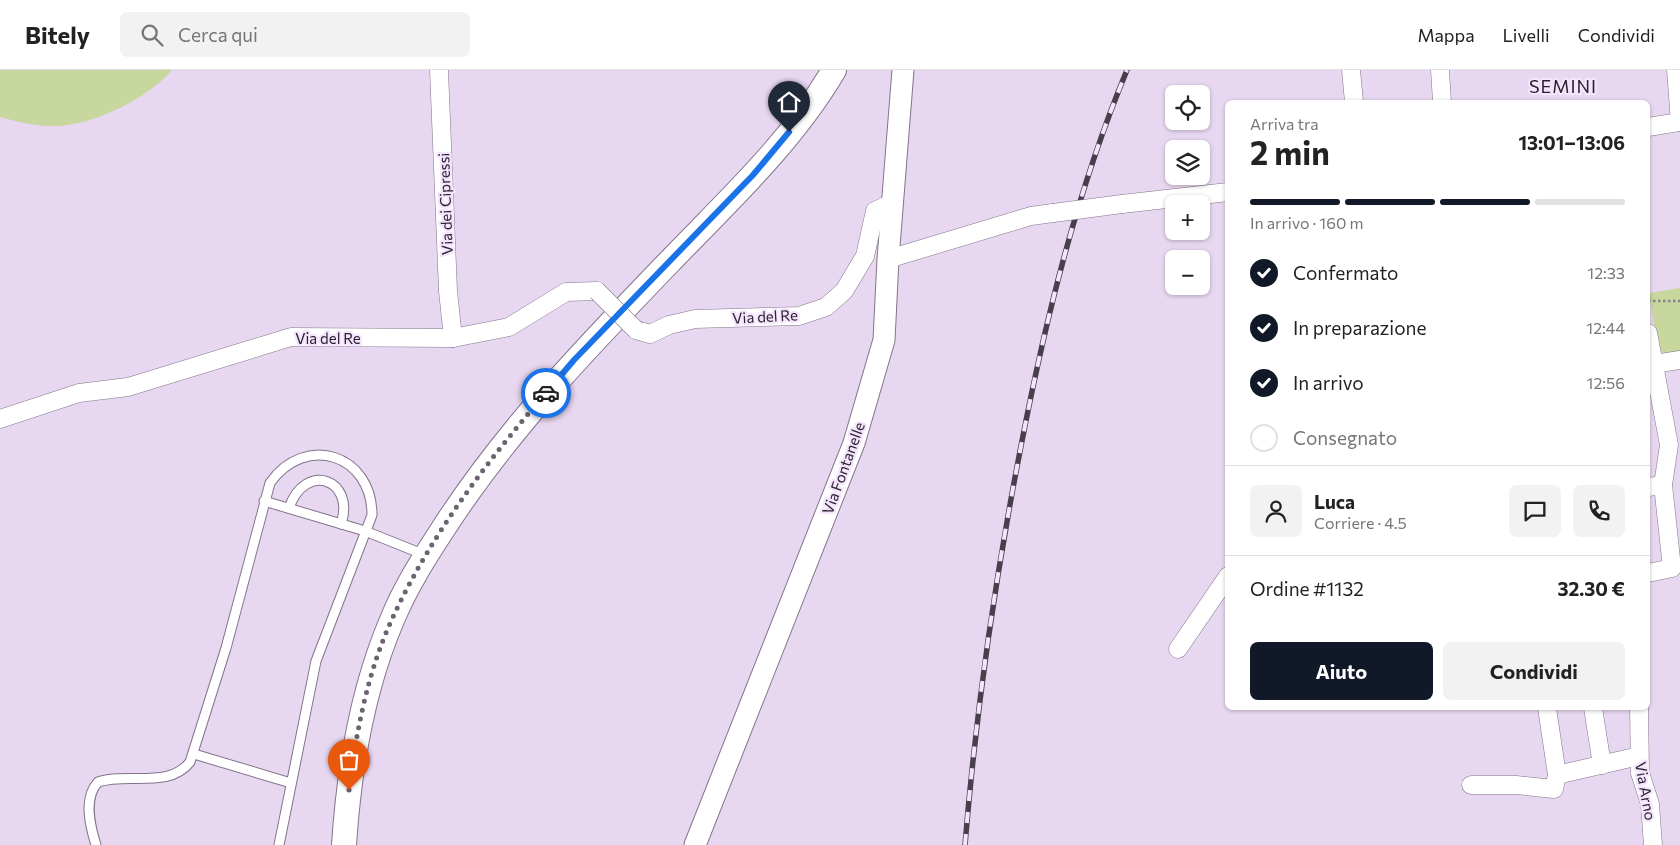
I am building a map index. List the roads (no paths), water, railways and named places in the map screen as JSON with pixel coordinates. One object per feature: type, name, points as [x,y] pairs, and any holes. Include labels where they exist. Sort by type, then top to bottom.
[{"type":"main road","points":[[344,845],[351,776],[370,687],[392,618],[426,556],[469,488],[512,432],[574,360],[753,175],[801,118],[834,70]]},
{"type":"street","name":"Via dei Cipressi","points":[[439,70],[448,291],[453,338]]},
{"type":"street","name":"Via Fontanelle","points":[[695,845],[854,444],[884,340],[888,259],[903,70]]},
{"type":"street","points":[[1351,70],[1354,100]]},
{"type":"street","points":[[1440,70],[1442,100]]},
{"type":"street","points":[[1650,127],[1680,122],[1676,70]]},
{"type":"street","points":[[888,259],[1031,216],[1225,192]]},
{"type":"street","name":"Via del Re","points":[[0,419],[78,393],[128,387],[291,337],[453,338],[509,327],[566,292],[597,292],[636,330],[650,334],[669,325],[696,319],[799,316],[826,307],[844,291],[865,256],[875,211],[892,203]]},
{"type":"street","points":[[1650,573],[1676,569],[1658,480],[1674,446],[1651,365],[1680,360]]},
{"type":"street","points":[[1178,649],[1225,580]]},
{"type":"street","points":[[1547,710],[1555,782]]},
{"type":"street","points":[[1593,710],[1602,765]]},
{"type":"street","name":"Via Arno","points":[[1639,710],[1640,773],[1650,804],[1653,845]]},
{"type":"street","points":[[1471,785],[1516,785],[1555,782],[1602,765],[1639,756]]},
{"type":"lane","points":[[96,845],[89,811],[91,793],[98,782],[170,776],[185,769],[194,754],[226,648],[270,483],[276,474],[293,461],[313,455],[334,457],[353,467],[366,484],[370,494],[372,515],[316,662],[279,845]]},
{"type":"lane","points":[[289,508],[297,491],[303,485],[311,481],[329,483],[341,493],[344,500],[345,508],[342,524]]},
{"type":"lane","points":[[264,501],[365,531],[426,556]]},
{"type":"lane","points":[[194,754],[291,783]]},
{"type":"railway","points":[[965,845],[987,645],[1003,545],[1041,350],[1078,208],[1109,116],[1127,70]]},
{"type":"district","name":"SEMINI","points":[[1563,86]]}]
